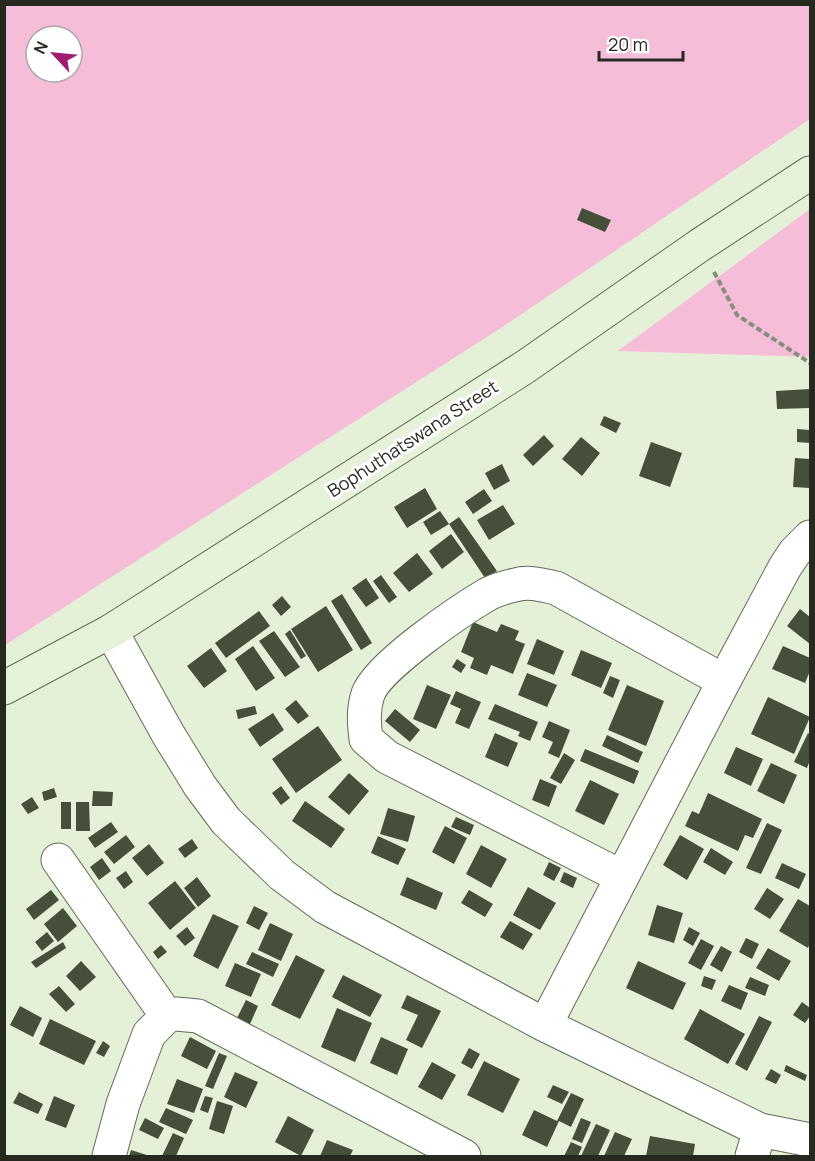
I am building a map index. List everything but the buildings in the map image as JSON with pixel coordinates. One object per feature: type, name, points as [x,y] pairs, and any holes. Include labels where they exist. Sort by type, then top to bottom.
[{"type":"street","name":"Bophuthatswana Street","points":[[4,688],[111,631],[525,367],[700,245],[810,173]]},
{"type":"street","points":[[545,1025],[724,681],[786,567],[795,552],[810,537]]},
{"type":"street","points":[[622,877],[387,757],[366,739],[363,716],[368,693],[380,675],[447,621],[491,593],[530,583],[556,588],[724,681]]},
{"type":"street","points":[[111,631],[168,734],[200,786],[226,821],[282,875],[326,907],[545,1025],[756,1143],[810,1140]]},
{"type":"street","points":[[58,860],[167,1016]]},
{"type":"street","points":[[109,1156],[123,1104],[149,1034],[167,1016],[176,1014],[198,1016],[464,1156]]},
{"type":"path","points":[[700,245],[737,315],[810,363]]},
{"type":"shaded area","points":[[5,5],[810,5],[810,119],[504,326],[5,645]]},
{"type":"shaded area","points":[[810,209],[810,357],[618,351]]}]
